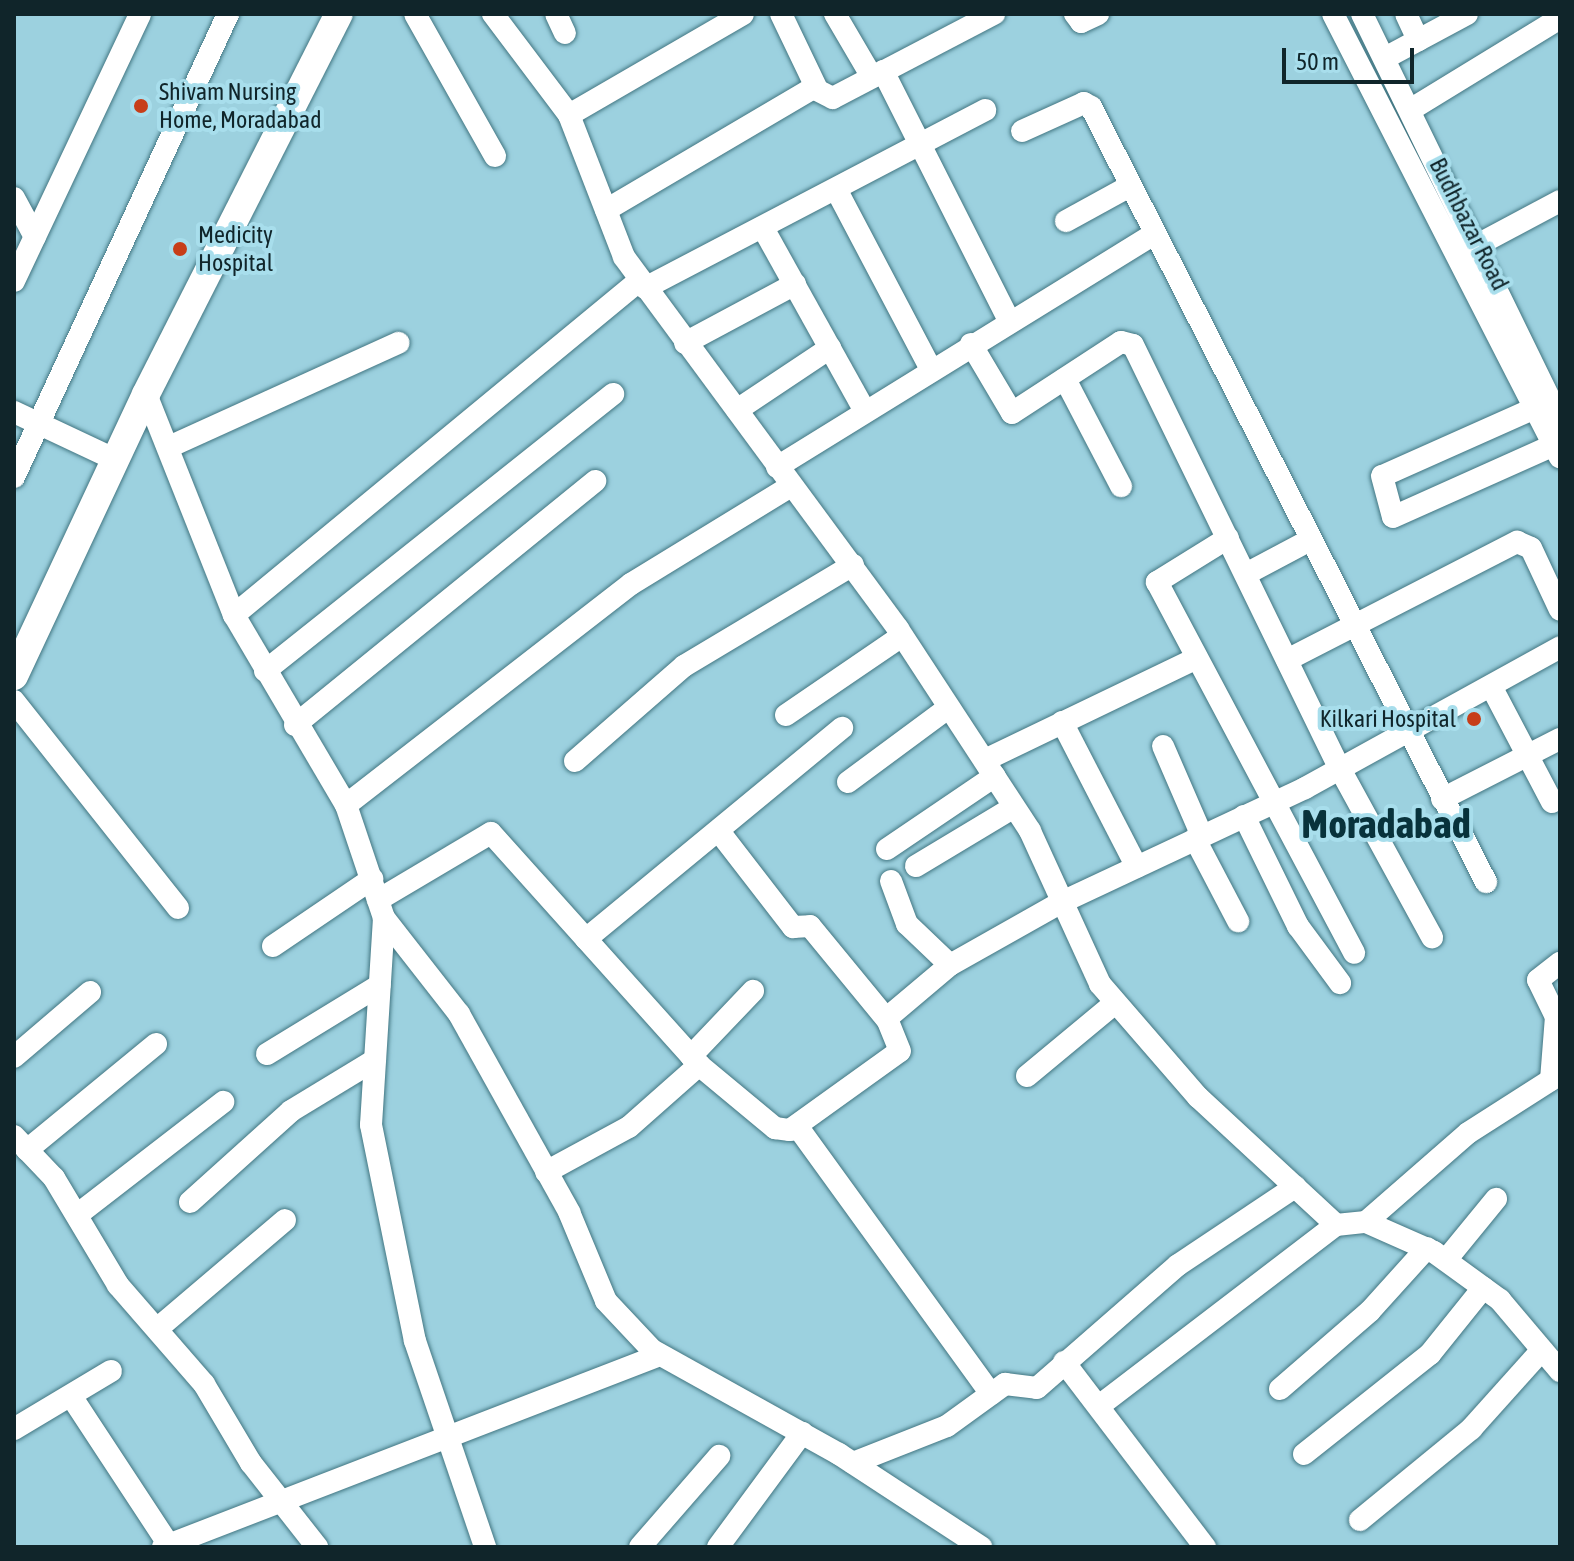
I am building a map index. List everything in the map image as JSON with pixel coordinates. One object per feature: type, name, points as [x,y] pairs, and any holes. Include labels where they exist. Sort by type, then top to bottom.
[{"type":"main road","points":[[14,676],[146,394],[339,14]]},
{"type":"street","points":[[14,281],[140,14]]},
{"type":"street","points":[[14,477],[228,14]]},
{"type":"street","points":[[415,14],[495,156]]},
{"type":"street","points":[[493,14],[569,115],[606,210],[642,284],[737,410],[789,487],[853,565],[990,768],[1014,807],[1115,1003],[1198,1097],[1336,1225]]},
{"type":"street","points":[[569,115],[743,14]]},
{"type":"street","points":[[781,14],[816,87],[833,98],[994,14]]},
{"type":"street","points":[[835,14],[877,74],[922,148],[1009,320]]},
{"type":"street","points":[[1075,14],[1081,22],[1098,14]]},
{"type":"street","name":"Budhbazar Road","points":[[1333,14],[1382,109],[1560,420]]},
{"type":"street","name":"Budhbazar Road","points":[[1362,14],[1408,104],[1466,251],[1557,451]]},
{"type":"street","points":[[1406,14],[1418,40]]},
{"type":"street","points":[[1385,58],[1467,14]]},
{"type":"street","points":[[1382,109],[1408,104],[1560,18]]},
{"type":"street","points":[[606,210],[816,87]]},
{"type":"street","points":[[1022,131],[1089,104],[1486,882]]},
{"type":"street","points":[[234,615],[642,284],[763,228],[922,148],[985,110]]},
{"type":"street","points":[[1066,221],[1130,186]]},
{"type":"street","points":[[837,191],[931,369]]},
{"type":"street","points":[[14,198],[35,237]]},
{"type":"street","points":[[1466,251],[1560,201]]},
{"type":"street","points":[[763,228],[865,411]]},
{"type":"street","points":[[777,467],[1009,320],[1154,234]]},
{"type":"street","points":[[685,343],[795,284]]},
{"type":"street","points":[[971,344],[1012,413],[1130,341],[1340,769],[1432,937]]},
{"type":"street","points":[[169,447],[398,343]]},
{"type":"street","points":[[737,410],[830,348]]},
{"type":"street","points":[[1065,379],[1121,486]]},
{"type":"street","points":[[146,394],[234,615],[295,725],[346,805],[378,899],[459,1014],[546,1172],[606,1301],[660,1355],[853,1463],[981,1547]]},
{"type":"street","points":[[265,671],[613,394]]},
{"type":"street","points":[[1535,408],[1382,476],[1393,517],[1557,451]]},
{"type":"street","points":[[14,412],[116,460]]},
{"type":"street","points":[[295,725],[595,481]]},
{"type":"street","points":[[346,805],[631,584],[789,487]]},
{"type":"street","points":[[1228,538],[1158,577],[1272,803],[1354,953]]},
{"type":"street","points":[[1246,574],[1310,540]]},
{"type":"street","points":[[1287,660],[1522,541],[1560,610]]},
{"type":"street","points":[[575,761],[684,666],[853,565]]},
{"type":"street","points":[[786,715],[902,636]]},
{"type":"street","points":[[888,1021],[950,965],[1062,902],[1340,769],[1560,647]]},
{"type":"street","points":[[887,849],[990,768],[1062,722],[1197,658]]},
{"type":"street","points":[[1491,686],[1552,802]]},
{"type":"street","points":[[14,701],[178,908]]},
{"type":"street","points":[[848,782],[948,708]]},
{"type":"street","points":[[1062,722],[1137,867]]},
{"type":"street","points":[[586,939],[721,834],[734,811],[842,728]]},
{"type":"street","points":[[1442,799],[1560,739]]},
{"type":"street","points":[[1163,746],[1199,837],[1238,921]]},
{"type":"street","points":[[916,866],[1014,807]]},
{"type":"street","points":[[1244,816],[1298,926],[1340,983]]},
{"type":"street","points":[[273,946],[378,899],[491,833],[695,1061],[775,1128],[797,1126],[900,1051],[888,1021],[810,926],[793,927],[721,834]]},
{"type":"street","points":[[891,881],[907,924],[950,965]]},
{"type":"street","points":[[378,899],[380,985],[371,1125],[415,1341],[485,1547]]},
{"type":"street","points":[[1366,1222],[1468,1133],[1551,1080],[1556,1017],[1538,980],[1560,963]]},
{"type":"street","points":[[267,1054],[380,985]]},
{"type":"street","points":[[546,1172],[629,1127],[695,1061],[753,991]]},
{"type":"street","points":[[14,1057],[90,992]]},
{"type":"street","points":[[1027,1076],[1115,1003]]},
{"type":"street","points":[[156,1044],[21,1143],[77,1215],[118,1285],[157,1329],[289,1503],[317,1547]]},
{"type":"street","points":[[190,1202],[291,1111],[375,1060]]},
{"type":"street","points":[[77,1215],[223,1102]]},
{"type":"street","points":[[797,1126],[991,1394]]},
{"type":"street","points":[[853,1463],[947,1426],[1005,1384],[1037,1388],[1191,1255],[1295,1187]]},
{"type":"street","points":[[1280,1389],[1496,1199]]},
{"type":"street","points":[[157,1329],[285,1220]]},
{"type":"street","points":[[1099,1406],[1336,1225],[1366,1222],[1436,1254],[1483,1288],[1560,1371]]},
{"type":"street","points":[[1304,1454],[1416,1367],[1483,1288]]},
{"type":"street","points":[[1360,1520],[1471,1429],[1542,1350]]},
{"type":"street","points":[[73,1399],[166,1546],[289,1503],[660,1355]]},
{"type":"street","points":[[1064,1362],[1205,1547]]},
{"type":"street","points":[[14,1429],[73,1399],[111,1371]]},
{"type":"street","points":[[718,1547],[802,1433]]},
{"type":"street","points":[[640,1547],[719,1456]]},
{"type":"place","name":"Shivam Nursing Home, Moradabad","points":[[141,106]]},
{"type":"place","name":"Medicity Hospital","points":[[180,249]]},
{"type":"place","name":"Kilkari Hospital","points":[[1474,719]]},
{"type":"district","name":"Moradabad","points":[[1386,824]]}]
